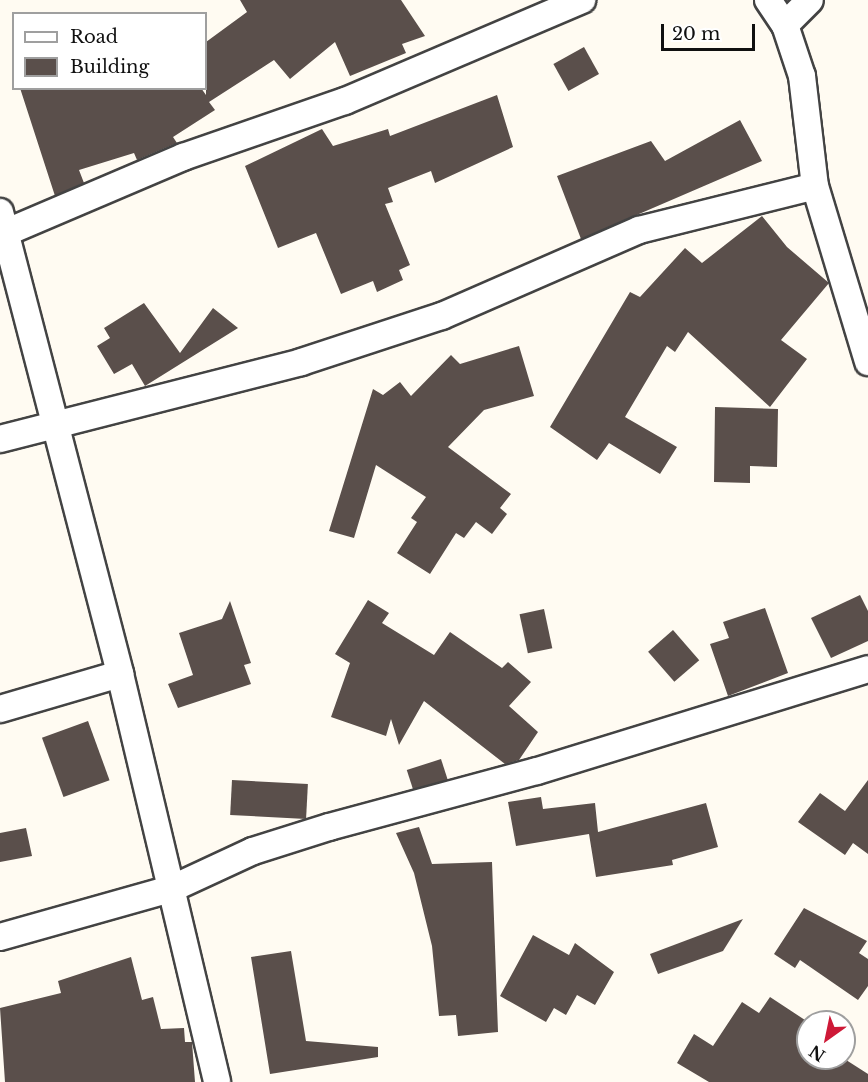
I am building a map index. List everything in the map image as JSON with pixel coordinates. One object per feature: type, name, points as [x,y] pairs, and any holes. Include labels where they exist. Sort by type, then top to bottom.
[{"type":"street","points":[[217,1082],[120,674],[2,224],[387,84],[582,0]]},
{"type":"street","points":[[768,0],[785,25],[802,76],[815,186],[868,362]]},
{"type":"street","points":[[785,25],[810,0]]},
{"type":"street","points":[[0,439],[53,422],[188,394],[301,362],[442,316],[639,230],[815,186]]},
{"type":"street","points":[[0,937],[171,889],[253,851],[329,827],[537,771],[868,669]]},
{"type":"street","points":[[0,709],[120,674]]},
{"type":"building","points":[[240,0],[401,0],[425,36],[402,44],[406,53],[350,76],[335,42],[290,79],[274,60],[209,102],[215,110],[173,137],[177,143],[137,160],[134,153],[79,170],[84,183],[55,196],[21,90],[202,90],[206,95],[207,41],[247,12]]},
{"type":"building","points":[[584,47],[599,74],[568,91],[553,64]]},
{"type":"building","points":[[497,95],[513,147],[435,183],[431,171],[388,188],[393,202],[385,204],[410,265],[399,270],[403,280],[377,292],[373,281],[341,294],[316,233],[278,248],[245,166],[322,129],[333,146],[388,129],[390,136]]},
{"type":"building","points":[[740,120],[762,161],[581,239],[557,176],[651,141],[665,161]]},
{"type":"building","points":[[762,216],[787,247],[829,283],[781,340],[807,359],[770,407],[688,332],[675,352],[667,346],[625,417],[677,447],[660,474],[609,443],[597,460],[550,427],[630,292],[640,297],[685,248],[702,263]]},
{"type":"building","points":[[144,303],[180,353],[213,308],[238,328],[145,386],[132,364],[114,374],[97,346],[110,338],[104,328]]},
{"type":"building","points":[[519,346],[534,396],[484,410],[448,447],[511,494],[500,508],[507,514],[492,534],[476,522],[464,538],[456,533],[430,574],[397,553],[417,522],[411,518],[426,497],[376,465],[354,538],[329,531],[373,389],[383,395],[400,382],[411,396],[451,355],[460,364]]},
{"type":"building","points":[[715,407],[778,409],[777,467],[750,466],[750,483],[714,482]]},
{"type":"building","points":[[860,595],[868,611],[868,641],[831,658],[811,618]]},
{"type":"building","points":[[368,600],[389,613],[382,623],[434,655],[450,632],[502,668],[508,662],[531,682],[509,706],[538,732],[519,760],[505,764],[424,701],[399,745],[391,719],[386,736],[331,717],[350,663],[335,654]]},
{"type":"building","points":[[230,601],[251,663],[244,665],[251,684],[178,708],[168,684],[193,675],[179,633],[222,619]]},
{"type":"building","points":[[765,608],[788,673],[728,696],[710,644],[729,638],[723,622]]},
{"type":"building","points":[[544,609],[552,648],[528,653],[520,614]]},
{"type":"building","points":[[673,630],[699,660],[674,682],[648,652]]},
{"type":"building","points":[[88,721],[110,780],[64,797],[42,738]]},
{"type":"building","points":[[441,759],[448,780],[414,791],[407,770]]},
{"type":"building","points":[[232,780],[308,784],[306,819],[230,815]]},
{"type":"building","points":[[868,780],[868,854],[853,843],[845,855],[798,822],[820,793],[845,811]]},
{"type":"building","points":[[541,797],[543,809],[595,803],[598,832],[706,803],[718,847],[672,860],[673,865],[596,877],[589,834],[516,846],[508,802]]},
{"type":"building","points":[[419,827],[432,864],[492,862],[498,1032],[458,1036],[456,1015],[439,1016],[432,946],[414,873],[396,833]]},
{"type":"building","points":[[26,828],[32,856],[0,862],[0,833]]},
{"type":"building","points":[[804,908],[867,941],[859,953],[868,959],[868,986],[858,1000],[800,960],[795,968],[774,954]]},
{"type":"building","points":[[743,919],[723,951],[658,974],[650,954]]},
{"type":"building","points":[[533,935],[569,955],[575,943],[614,972],[595,1005],[577,995],[566,1015],[554,1008],[546,1022],[500,996]]},
{"type":"building","points":[[291,951],[306,1041],[378,1047],[378,1057],[270,1074],[251,957]]},
{"type":"building","points":[[131,957],[142,1000],[153,997],[161,1029],[184,1028],[185,1042],[192,1042],[195,1082],[5,1082],[0,1008],[61,993],[58,981]]},
{"type":"building","points":[[770,997],[796,1014],[796,1070],[856,1070],[856,1066],[868,1074],[868,1082],[709,1082],[677,1063],[694,1034],[713,1046],[742,1002],[759,1013]]}]
